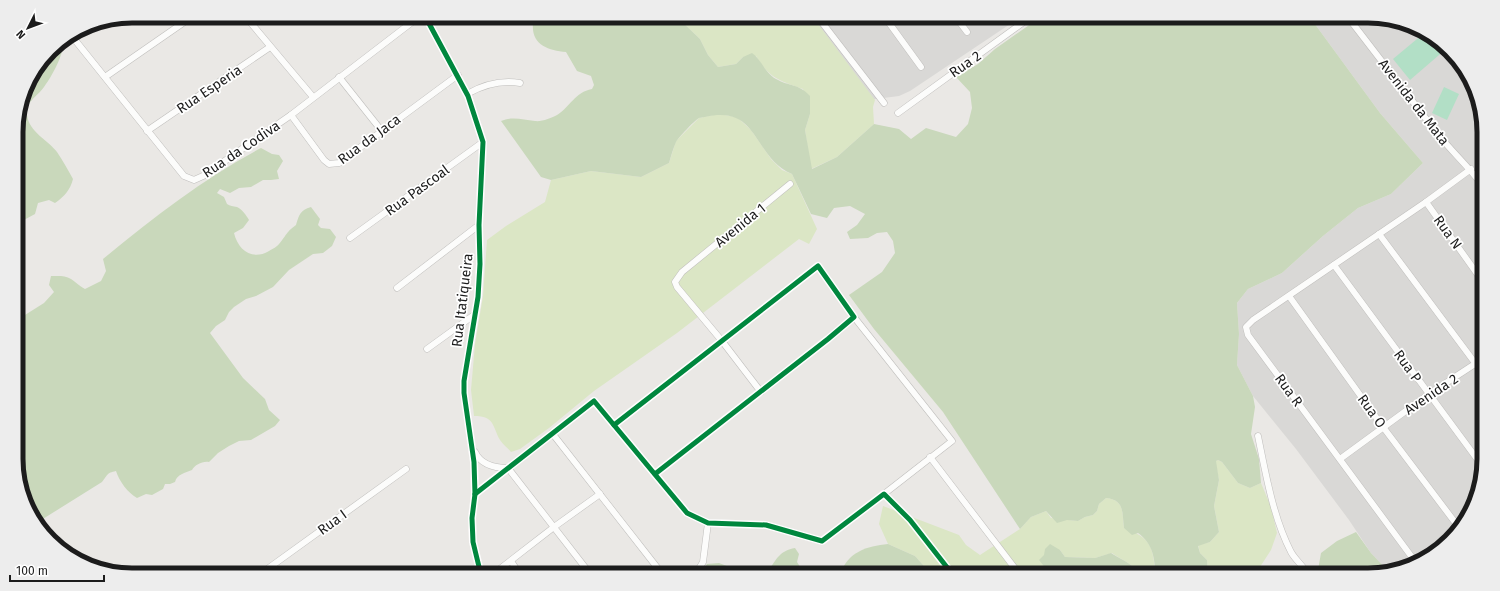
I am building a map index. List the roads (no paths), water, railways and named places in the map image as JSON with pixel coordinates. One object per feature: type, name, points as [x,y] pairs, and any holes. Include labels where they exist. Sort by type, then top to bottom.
[{"type":"street","points":[[105,77],[183,23]]},
{"type":"street","points":[[251,23],[313,97]]},
{"type":"street","name":"Rua da Codiva","points":[[75,39],[184,176],[194,180],[203,176],[291,115],[411,23]]},
{"type":"street","name":"Rua Itatiqueira","points":[[429,23],[458,74],[467,94],[483,142],[479,225],[480,264],[464,381],[466,406],[472,439],[475,494],[472,518],[473,542],[479,568]]},
{"type":"street","points":[[823,23],[884,104]]},
{"type":"street","points":[[889,23],[921,67]]},
{"type":"street","points":[[960,23],[967,32]]},
{"type":"street","name":"Rua 2","points":[[898,113],[1022,23]]},
{"type":"street","name":"Avenida da Mata","points":[[1352,23],[1451,151],[1471,170],[1477,178]]},
{"type":"street","name":"Rua Esperia","points":[[147,130],[270,47]]},
{"type":"street","name":"Rua da Jaca","points":[[291,115],[324,160],[329,164],[334,165],[349,156],[381,130],[458,74]]},
{"type":"street","points":[[339,78],[381,130]]},
{"type":"street","points":[[467,94],[477,89],[508,81],[520,83]]},
{"type":"street","name":"Rua Pascoal","points":[[350,238],[483,142]]},
{"type":"street","points":[[1289,296],[1471,170]]},
{"type":"street","name":"Avenida 1","points":[[722,341],[675,282],[689,266],[790,184]]},
{"type":"street","name":"Rua N","points":[[1426,202],[1477,272]]},
{"type":"street","points":[[397,288],[479,225]]},
{"type":"street","points":[[1379,234],[1477,366]]},
{"type":"street","name":"Rua P","points":[[1334,264],[1477,459]]},
{"type":"street","points":[[475,494],[594,401],[687,513],[708,523],[766,526],[822,541],[952,441],[854,317],[818,266],[614,425]]},
{"type":"street","name":"Rua R","points":[[1289,296],[1253,320],[1246,328],[1248,335],[1340,459]]},
{"type":"street","name":"Rua O","points":[[1289,296],[1383,427],[1455,523]]},
{"type":"street","points":[[427,349],[474,315]]},
{"type":"street","points":[[655,474],[761,392],[854,317]]},
{"type":"street","points":[[722,341],[761,392]]},
{"type":"street","name":"Avenida 2","points":[[1340,459],[1429,394],[1475,364]]},
{"type":"street","points":[[552,433],[658,568]]},
{"type":"street","points":[[1258,436],[1266,480],[1279,522],[1292,554],[1303,568]]},
{"type":"street","points":[[472,439],[473,449],[477,458],[499,468],[508,468]]},
{"type":"street","points":[[930,457],[1015,568]]},
{"type":"street","points":[[1340,459],[1413,558]]},
{"type":"street","points":[[508,468],[586,568]]},
{"type":"street","name":"Rua I","points":[[269,568],[406,469]]},
{"type":"street","points":[[502,568],[554,527],[600,494]]},
{"type":"street","points":[[884,494],[910,520],[947,568]]},
{"type":"street","points":[[699,568],[703,562],[708,523]]},
{"type":"street","points":[[511,561],[516,568]]}]
